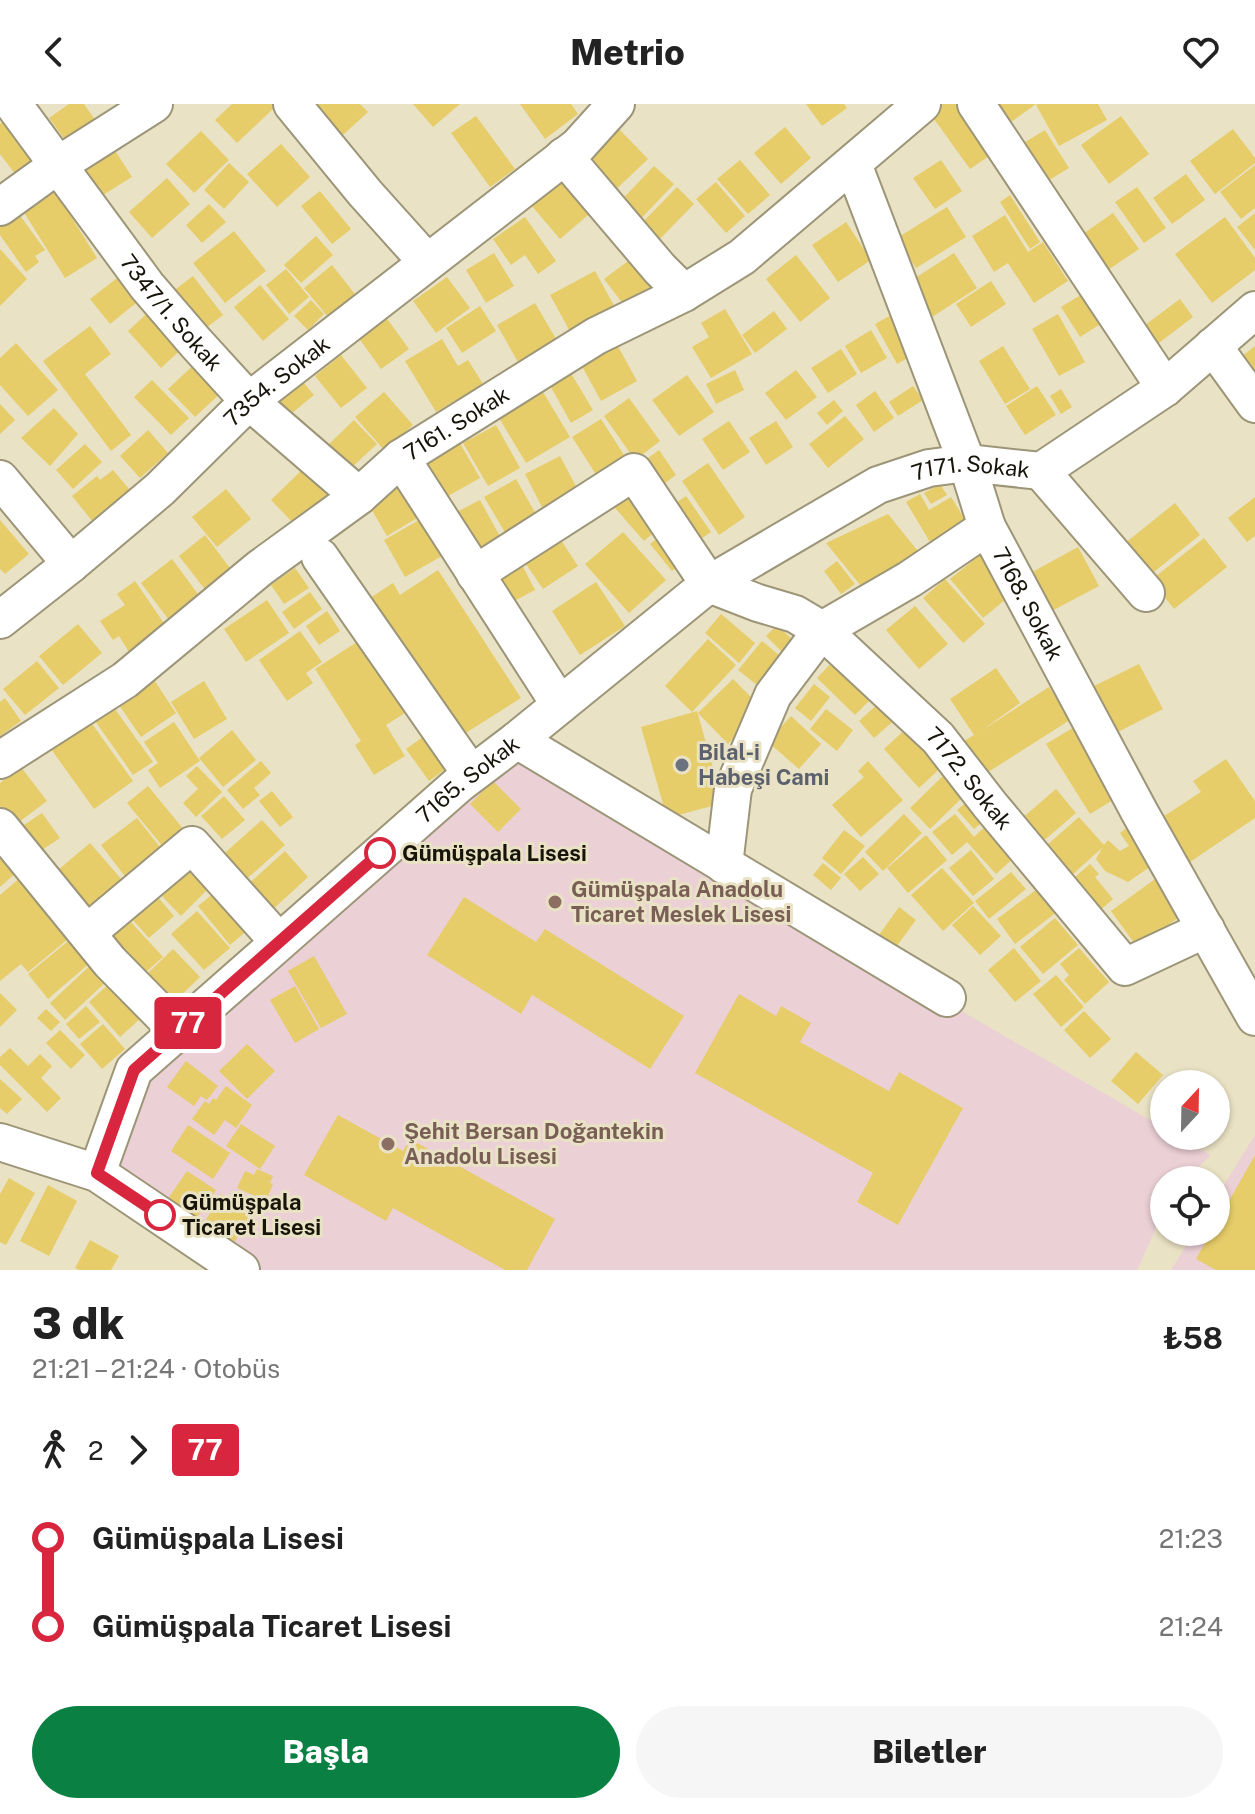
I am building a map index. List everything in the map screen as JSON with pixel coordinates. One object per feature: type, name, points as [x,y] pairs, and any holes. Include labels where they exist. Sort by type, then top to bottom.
[{"type":"street","name":"7347/1. Sokak","points":[[13,104],[147,286],[249,401],[359,496]]},
{"type":"street","points":[[0,207],[58,165],[154,104]]},
{"type":"street","points":[[292,104],[427,262]]},
{"type":"street","name":"7161. Sokak","points":[[0,760],[125,680],[260,568],[359,496],[401,458],[596,336],[684,293],[742,257],[922,104]]},
{"type":"street","points":[[976,104],[1165,388]]},
{"type":"street","name":"7354. Sokak","points":[[0,620],[160,489],[249,401],[578,146],[608,106]]},
{"type":"street","points":[[564,156],[684,293]]},
{"type":"street","name":"7168. Sokak","points":[[853,164],[967,463],[987,527],[1140,813],[1255,1017]]},
{"type":"street","name":"7171. Sokak","points":[[709,584],[878,485],[929,468],[967,463],[1041,471],[1165,388],[1255,310]]},
{"type":"street","points":[[1213,346],[1255,404]]},
{"type":"street","points":[[401,458],[560,705]]},
{"type":"street","points":[[1041,471],[1146,593]]},
{"type":"street","points":[[475,574],[634,472],[709,584]]},
{"type":"street","points":[[0,479],[71,564]]},
{"type":"street","points":[[724,865],[733,789],[773,695],[822,630],[910,579],[987,527]]},
{"type":"street","points":[[320,557],[471,774]]},
{"type":"street","name":"7172. Sokak","points":[[709,584],[795,614],[822,630],[938,738],[1125,967],[1206,929]]},
{"type":"street","name":"7165. Sokak","points":[[97,1173],[134,1070],[471,774],[709,584]]},
{"type":"street","points":[[517,740],[947,998]]},
{"type":"street","points":[[0,827],[110,962],[178,1031]]},
{"type":"street","points":[[87,933],[192,845],[279,942]]},
{"type":"street","points":[[0,1142],[97,1173],[241,1270]]},
{"type":"shaded area","name":"Gümüşpala Anadolu Ticaret Meslek Lisesi","points":[[513,752],[1150,1120],[1150,1150],[1202,1150],[1211,1155],[1200,1166],[1150,1166],[1150,1242],[1137,1270],[256,1270],[104,1170],[162,1051]]},
{"type":"shaded area","points":[[1255,1135],[1255,1270],[1171,1270],[1186,1246],[1230,1246],[1230,1175]]},
{"type":"building","points":[[69,104],[84,104],[98,124],[69,145],[49,118]]},
{"type":"building","points":[[232,104],[272,104],[275,107],[237,143],[215,120]]},
{"type":"building","points":[[312,104],[360,104],[368,112],[333,144]]},
{"type":"building","points":[[413,104],[460,104],[433,127]]},
{"type":"building","points":[[520,104],[571,104],[578,114],[545,139]]},
{"type":"building","points":[[806,104],[844,104],[847,108],[822,126]]},
{"type":"building","points":[[940,104],[969,104],[1001,148],[970,169],[929,112]]},
{"type":"building","points":[[982,104],[1036,104],[1000,130]]},
{"type":"building","points":[[1038,104],[1098,104],[1107,120],[1059,146]]},
{"type":"building","points":[[476,116],[515,169],[490,187],[451,133]]},
{"type":"building","points":[[1121,116],[1149,154],[1109,184],[1081,145]]},
{"type":"building","points":[[5,120],[36,160],[16,175],[0,154],[0,124]]},
{"type":"building","points":[[785,127],[811,158],[781,184],[754,153]]},
{"type":"building","points":[[618,128],[648,159],[608,197],[578,166]]},
{"type":"building","points":[[1233,129],[1255,158],[1255,163],[1215,194],[1190,161]]},
{"type":"building","points":[[1045,130],[1069,168],[1036,188],[1012,150]]},
{"type":"building","points":[[201,131],[229,160],[194,193],[166,164]]},
{"type":"building","points":[[281,144],[310,177],[277,207],[247,174]]},
{"type":"building","points":[[114,149],[132,177],[95,200],[77,172]]},
{"type":"building","points":[[740,160],[770,195],[748,214],[717,179]]},
{"type":"building","points":[[941,160],[962,191],[935,209],[913,178]]},
{"type":"building","points":[[229,163],[249,182],[224,209],[204,190]]},
{"type":"building","points":[[1255,165],[1255,208],[1241,219],[1220,192]]},
{"type":"building","points":[[654,166],[674,184],[633,227],[614,208]]},
{"type":"building","points":[[571,170],[601,204],[560,239],[531,205]]},
{"type":"building","points":[[1186,174],[1205,200],[1172,224],[1153,198]]},
{"type":"building","points":[[167,178],[190,204],[152,238],[129,212]]},
{"type":"building","points":[[716,182],[745,216],[726,233],[696,199]]},
{"type":"building","points":[[52,186],[97,258],[65,278],[20,206]]},
{"type":"building","points":[[677,187],[694,204],[652,247],[635,230]]},
{"type":"building","points":[[1137,187],[1166,228],[1144,243],[1115,202]]},
{"type":"building","points":[[320,191],[351,229],[332,244],[301,206]]},
{"type":"building","points":[[1010,195],[1040,242],[1030,249],[1000,202]]},
{"type":"building","points":[[209,204],[226,222],[202,243],[186,225]]},
{"type":"building","points":[[947,207],[966,237],[916,268],[897,238]]},
{"type":"building","points":[[16,210],[45,250],[35,256],[39,262],[26,272],[0,235],[0,221]]},
{"type":"building","points":[[1113,213],[1139,249],[1105,272],[1080,236]]},
{"type":"building","points":[[1255,213],[1255,250],[1237,227]]},
{"type":"building","points":[[1005,215],[1028,252],[1043,242],[1068,281],[1034,303],[1008,263],[994,272],[972,236]]},
{"type":"building","points":[[525,217],[556,261],[538,274],[525,255],[511,265],[493,239]]},
{"type":"building","points":[[1225,217],[1255,258],[1255,270],[1212,303],[1175,254]]},
{"type":"building","points":[[846,222],[871,260],[838,282],[812,245]]},
{"type":"building","points":[[234,231],[266,271],[225,303],[193,263]]},
{"type":"building","points":[[316,236],[333,255],[301,283],[284,265]]},
{"type":"building","points":[[0,249],[27,279],[0,306]]},
{"type":"building","points":[[494,253],[514,286],[486,303],[466,270]]},
{"type":"building","points":[[639,253],[662,282],[627,309],[604,279]]},
{"type":"building","points":[[954,253],[977,288],[932,317],[909,282]]},
{"type":"building","points":[[796,255],[830,298],[800,322],[766,279]]},
{"type":"building","points":[[332,265],[355,294],[328,317],[304,288]]},
{"type":"building","points":[[286,269],[309,297],[289,314],[266,285]]},
{"type":"building","points":[[595,271],[617,311],[572,335],[550,295]]},
{"type":"building","points":[[121,275],[141,299],[110,324],[90,299]]},
{"type":"building","points":[[193,276],[223,315],[198,334],[168,295]]},
{"type":"building","points":[[447,277],[470,308],[436,333],[413,301]]},
{"type":"building","points":[[991,281],[1006,304],[971,327],[956,304]]},
{"type":"building","points":[[260,285],[289,319],[263,341],[234,307]]},
{"type":"building","points":[[1084,293],[1102,323],[1080,337],[1061,307]]},
{"type":"building","points":[[1180,299],[1193,317],[1151,349],[1137,331]]},
{"type":"building","points":[[311,300],[324,314],[308,330],[294,316]]},
{"type":"building","points":[[535,303],[562,349],[523,371],[497,325]]},
{"type":"building","points":[[480,306],[496,331],[462,353],[446,328]]},
{"type":"building","points":[[154,307],[187,344],[161,368],[128,331]]},
{"type":"building","points":[[725,309],[752,354],[711,378],[692,347],[709,337],[701,323]]},
{"type":"building","points":[[774,311],[787,329],[755,353],[742,335]]},
{"type":"building","points":[[895,313],[917,353],[897,364],[875,324]]},
{"type":"building","points":[[1058,314],[1085,362],[1059,376],[1032,329]]},
{"type":"building","points":[[385,316],[409,349],[381,369],[358,337]]},
{"type":"building","points":[[90,326],[111,354],[85,374],[131,435],[111,451],[43,361]]},
{"type":"building","points":[[871,330],[887,358],[861,373],[845,346]]},
{"type":"building","points":[[442,339],[458,366],[468,360],[483,384],[436,412],[405,361]]},
{"type":"building","points":[[614,339],[637,381],[601,401],[578,359]]},
{"type":"building","points":[[16,343],[58,390],[28,416],[0,385],[0,358]]},
{"type":"building","points":[[1003,346],[1030,389],[1005,404],[979,361]]},
{"type":"building","points":[[1255,346],[1255,395],[1231,365]]},
{"type":"building","points":[[841,349],[857,374],[828,393],[811,368]]},
{"type":"building","points":[[341,355],[367,388],[341,408],[315,376]]},
{"type":"building","points":[[198,361],[224,390],[195,417],[168,389]]},
{"type":"building","points":[[569,370],[593,410],[571,423],[548,382]]},
{"type":"building","points":[[735,370],[744,390],[716,404],[706,384]]},
{"type":"building","points":[[796,370],[817,397],[786,420],[765,393]]},
{"type":"building","points":[[687,375],[714,412],[679,436],[652,400]]},
{"type":"building","points":[[298,376],[314,395],[286,418],[270,400]]},
{"type":"building","points":[[152,380],[189,418],[171,435],[134,397]]},
{"type":"building","points":[[913,386],[923,400],[898,416],[889,402]]},
{"type":"building","points":[[1037,386],[1056,415],[1025,435],[1006,406]]},
{"type":"building","points":[[1061,389],[1072,407],[1061,414],[1050,396]]},
{"type":"building","points":[[875,391],[894,418],[874,432],[856,405]]},
{"type":"building","points":[[384,392],[413,425],[384,450],[355,417]]},
{"type":"building","points":[[543,392],[570,437],[526,463],[499,418]]},
{"type":"building","points":[[629,398],[660,441],[635,460],[604,416]]},
{"type":"building","points":[[834,400],[843,411],[827,425],[817,413]]},
{"type":"building","points":[[0,404],[15,420],[0,434]]},
{"type":"building","points":[[54,408],[78,434],[50,466],[21,438]]},
{"type":"building","points":[[845,416],[864,439],[828,468],[809,444]]},
{"type":"building","points":[[601,419],[626,458],[597,476],[572,437]]},
{"type":"building","points":[[354,420],[377,444],[350,469],[327,446]]},
{"type":"building","points":[[729,421],[750,452],[723,470],[702,439]]},
{"type":"building","points":[[776,421],[793,447],[766,465],[749,438]]},
{"type":"building","points":[[496,425],[520,468],[488,486],[463,443]]},
{"type":"building","points":[[148,430],[168,453],[140,478],[120,456]]},
{"type":"building","points":[[457,438],[480,478],[434,504],[411,464]]},
{"type":"building","points":[[85,444],[102,462],[73,489],[56,470]]},
{"type":"building","points":[[659,450],[676,475],[653,492],[636,467]]},
{"type":"building","points":[[560,456],[578,490],[543,509],[525,474]]},
{"type":"building","points":[[708,463],[745,517],[719,535],[682,481]]},
{"type":"building","points":[[306,466],[332,493],[297,527],[271,500]]},
{"type":"building","points":[[113,470],[135,496],[97,527],[72,496],[97,476],[100,480]]},
{"type":"building","points":[[516,479],[537,516],[506,534],[484,497]]},
{"type":"building","points":[[403,482],[422,515],[387,536],[367,502]]},
{"type":"building","points":[[628,483],[664,524],[644,541],[608,500]]},
{"type":"building","points":[[940,484],[947,495],[931,504],[924,493]]},
{"type":"building","points":[[226,489],[251,519],[217,547],[192,517]]},
{"type":"building","points":[[920,494],[929,510],[951,497],[966,521],[930,542],[906,502]]},
{"type":"building","points":[[686,496],[711,532],[689,547],[664,511]]},
{"type":"building","points":[[1255,497],[1255,536],[1247,542],[1228,518]]},
{"type":"building","points":[[480,500],[503,542],[477,556],[453,514]]},
{"type":"building","points":[[1175,503],[1200,535],[1150,575],[1124,544]]},
{"type":"building","points":[[888,514],[921,555],[870,597],[826,543]]},
{"type":"building","points":[[421,519],[442,556],[405,577],[384,540]]},
{"type":"building","points":[[0,520],[29,554],[5,574],[0,569]]},
{"type":"building","points":[[553,528],[578,566],[543,589],[517,551]]},
{"type":"building","points":[[623,532],[666,580],[629,613],[585,564]]},
{"type":"building","points":[[665,532],[686,559],[672,571],[650,544]]},
{"type":"building","points":[[205,535],[233,572],[207,592],[179,556]]},
{"type":"building","points":[[1204,538],[1227,567],[1174,609],[1151,580]]},
{"type":"building","points":[[1078,547],[1099,586],[1046,614],[1025,576]]},
{"type":"building","points":[[985,551],[1017,590],[983,618],[950,579]]},
{"type":"building","points":[[517,555],[535,590],[503,607],[485,571]]},
{"type":"building","points":[[172,559],[203,601],[172,624],[141,583]]},
{"type":"building","points":[[837,561],[855,584],[841,594],[824,571]]},
{"type":"building","points":[[295,568],[309,588],[284,604],[271,585]]},
{"type":"building","points":[[438,570],[521,698],[453,741],[364,602],[393,583],[400,595]]},
{"type":"building","points":[[945,579],[985,624],[963,643],[923,598]]},
{"type":"building","points":[[135,581],[166,626],[129,652],[119,636],[113,640],[100,621],[125,605],[117,594]]},
{"type":"building","points":[[596,582],[625,626],[580,655],[552,611]]},
{"type":"building","points":[[310,592],[322,609],[294,629],[282,612]]},
{"type":"building","points":[[267,600],[289,633],[246,662],[224,629]]},
{"type":"building","points":[[915,606],[948,644],[919,669],[886,630]]},
{"type":"building","points":[[327,611],[340,631],[319,645],[306,626]]},
{"type":"building","points":[[721,614],[755,643],[739,663],[705,633]]},
{"type":"building","points":[[78,624],[102,653],[63,685],[39,656]]},
{"type":"building","points":[[777,625],[795,642],[784,654],[766,636]]},
{"type":"building","points":[[300,631],[322,662],[306,673],[313,683],[287,701],[259,660]]},
{"type":"building","points":[[371,633],[416,706],[386,725],[405,756],[374,775],[355,745],[361,741],[315,669]]},
{"type":"building","points":[[708,639],[736,665],[692,712],[665,686]]},
{"type":"building","points":[[762,641],[785,660],[762,689],[738,670]]},
{"type":"building","points":[[838,656],[876,694],[855,715],[817,678]]},
{"type":"building","points":[[37,661],[59,688],[25,715],[3,689]]},
{"type":"building","points":[[1139,664],[1163,709],[1116,733],[1092,687]]},
{"type":"building","points":[[996,668],[1020,703],[981,731],[1049,687],[1070,720],[982,776],[961,743],[974,735],[950,699]]},
{"type":"building","points":[[152,677],[176,713],[141,737],[117,702]]},
{"type":"building","points":[[733,679],[763,709],[728,744],[698,713]]},
{"type":"building","points":[[204,681],[227,719],[194,739],[171,702]]},
{"type":"building","points":[[814,684],[830,697],[811,721],[795,708]]},
{"type":"building","points":[[5,698],[21,721],[0,736],[0,702]]},
{"type":"building","points":[[880,702],[896,719],[874,738],[859,721]]},
{"type":"building","points":[[112,705],[153,762],[133,775],[93,718]]},
{"type":"building","points":[[826,709],[853,730],[837,751],[810,729]]},
{"type":"building","name":"Bilal-i Habeşi Cami","points":[[697,711],[723,803],[667,818],[641,727]]},
{"type":"building","points":[[791,716],[821,744],[799,769],[768,742]]},
{"type":"building","points":[[90,721],[133,781],[94,809],[51,749]]},
{"type":"building","points":[[1084,721],[1128,791],[1090,814],[1046,744]]},
{"type":"building","points":[[174,722],[200,761],[160,788],[148,770],[158,763],[144,742]]},
{"type":"building","points":[[912,723],[947,762],[919,788],[884,749]]},
{"type":"building","points":[[434,729],[457,761],[429,781],[406,749]]},
{"type":"building","points":[[232,730],[256,760],[223,787],[199,758]]},
{"type":"building","points":[[1226,759],[1255,801],[1255,818],[1187,864],[1158,820],[1201,792],[1193,781]]},
{"type":"building","points":[[261,761],[271,773],[254,788],[260,795],[243,809],[227,790]]},
{"type":"building","points":[[868,761],[903,800],[861,837],[832,805],[864,777],[858,771]]},
{"type":"building","points":[[197,766],[222,792],[196,817],[183,803],[198,789],[186,776]]},
{"type":"building","points":[[21,767],[47,801],[15,825],[0,806],[0,783]]},
{"type":"building","points":[[950,769],[970,790],[930,829],[910,808]]},
{"type":"building","points":[[493,781],[521,809],[498,832],[470,804]]},
{"type":"building","points":[[148,786],[185,831],[164,848],[127,803]]},
{"type":"building","points":[[1056,789],[1076,813],[1041,843],[1020,820]]},
{"type":"building","points":[[272,791],[293,817],[280,827],[259,801]]},
{"type":"building","points":[[975,795],[991,815],[974,829],[957,810]]},
{"type":"building","points":[[224,796],[245,820],[222,839],[201,816]]},
{"type":"building","points":[[42,813],[60,838],[39,852],[21,827]]},
{"type":"building","points":[[904,814],[922,833],[883,871],[865,852]]},
{"type":"building","points":[[955,814],[974,837],[989,823],[1017,855],[996,874],[967,842],[952,855],[932,832]]},
{"type":"building","points":[[1079,817],[1104,845],[1108,840],[1120,851],[1129,846],[1120,833],[1138,819],[1157,862],[1128,882],[1105,871],[1096,859],[1102,848],[1073,874],[1047,845]]},
{"type":"building","points":[[137,818],[163,851],[127,879],[101,845]]},
{"type":"building","points":[[262,820],[285,845],[242,883],[219,858]]},
{"type":"building","points":[[844,830],[865,846],[841,874],[822,858]]},
{"type":"building","points":[[926,835],[947,860],[908,893],[887,868]]},
{"type":"building","points":[[90,843],[122,880],[83,913],[51,876]]},
{"type":"building","points":[[0,850],[17,872],[0,887]]},
{"type":"building","points":[[971,850],[994,879],[973,896],[949,868]]},
{"type":"building","points":[[285,851],[308,877],[269,913],[245,887]]},
{"type":"building","points":[[863,857],[879,874],[860,891],[844,874]]},
{"type":"building","points":[[823,863],[841,878],[831,890],[813,875]]},
{"type":"building","points":[[1090,864],[1099,874],[1095,877],[1113,899],[1095,915],[1068,883]]},
{"type":"building","points":[[188,868],[208,889],[181,916],[160,894]]},
{"type":"building","points":[[942,868],[974,903],[943,931],[911,895]]},
{"type":"building","points":[[29,870],[79,930],[28,972],[21,964],[0,981],[0,895]]},
{"type":"building","points":[[1011,872],[1026,889],[989,919],[975,901]]},
{"type":"building","points":[[1162,874],[1188,911],[1137,947],[1111,911]]},
{"type":"building","points":[[1044,884],[1062,908],[1015,944],[997,919]]},
{"type":"building","points":[[224,885],[256,923],[230,945],[198,906]]},
{"type":"building","points":[[157,896],[174,916],[149,938],[132,919]]},
{"type":"building","points":[[464,897],[536,942],[545,929],[684,1016],[650,1069],[532,995],[521,1014],[427,955]]},
{"type":"building","points":[[973,906],[1001,936],[980,955],[952,925]]},
{"type":"building","points":[[899,907],[916,920],[896,947],[879,935]]},
{"type":"building","points":[[197,911],[230,948],[204,970],[171,934]]},
{"type":"building","points":[[1055,918],[1078,945],[1043,974],[1020,947]]},
{"type":"building","points":[[130,921],[163,957],[138,979],[105,944]]},
{"type":"building","points":[[72,938],[92,961],[48,999],[28,974]]},
{"type":"building","points":[[1014,948],[1041,981],[1015,1002],[988,970]]},
{"type":"building","points":[[1079,948],[1109,982],[1085,1004],[1064,980],[1069,975],[1060,964]]},
{"type":"building","points":[[173,949],[200,977],[173,1003],[146,975]]},
{"type":"building","points":[[314,956],[347,1014],[321,1028],[288,971]]},
{"type":"building","points":[[94,962],[109,979],[65,1020],[50,1003]]},
{"type":"building","points":[[1056,975],[1084,1007],[1061,1027],[1033,994]]},
{"type":"building","points":[[111,982],[142,1017],[120,1037],[89,1002]]},
{"type":"building","points":[[295,986],[319,1029],[295,1043],[270,1000]]},
{"type":"building","points":[[0,993],[17,1010],[0,1027]]},
{"type":"building","points":[[739,994],[776,1016],[781,1006],[811,1023],[800,1042],[889,1091],[899,1072],[963,1108],[898,1225],[857,1202],[873,1173],[695,1073]]},
{"type":"building","points":[[86,1006],[100,1022],[79,1039],[66,1024]]},
{"type":"building","points":[[46,1009],[60,1022],[51,1031],[37,1018]]},
{"type":"building","points":[[1084,1011],[1111,1039],[1090,1058],[1064,1030]]},
{"type":"building","points":[[103,1024],[125,1049],[102,1069],[80,1044]]},
{"type":"building","points":[[60,1030],[85,1055],[71,1069],[46,1043]]},
{"type":"building","points":[[247,1044],[275,1071],[247,1099],[219,1071]]},
{"type":"building","points":[[10,1048],[28,1066],[40,1054],[52,1066],[41,1078],[61,1098],[47,1112],[0,1065],[0,1057]]},
{"type":"building","points":[[1136,1052],[1157,1070],[1150,1070],[1150,1090],[1138,1104],[1111,1081]]},
{"type":"building","points":[[186,1061],[218,1086],[207,1100],[201,1096],[194,1106],[167,1087]]},
{"type":"building","points":[[0,1079],[22,1099],[7,1114],[0,1108]]},
{"type":"building","points":[[226,1086],[252,1105],[236,1128],[225,1120],[214,1135],[192,1119],[205,1101],[209,1104],[213,1098],[216,1100]]},
{"type":"building","name":"Şehit Bersan Doğantekin Anadolu Lisesi","points":[[338,1115],[403,1151],[410,1139],[555,1219],[527,1270],[505,1270],[393,1208],[386,1221],[304,1175]]},
{"type":"building","points":[[241,1124],[275,1146],[260,1169],[226,1146]]},
{"type":"building","points":[[188,1125],[230,1153],[213,1179],[171,1151]]},
{"type":"building","points":[[1255,1155],[1255,1270],[1216,1270],[1196,1259],[1203,1246],[1230,1246],[1230,1199]]},
{"type":"building","points":[[257,1169],[273,1176],[266,1201],[237,1188],[245,1171],[254,1175]]},
{"type":"building","points":[[187,1171],[216,1190],[195,1220],[167,1200]]},
{"type":"building","points":[[9,1178],[35,1193],[6,1245],[0,1242],[0,1194]]},
{"type":"building","points":[[48,1185],[77,1201],[49,1256],[20,1241]]},
{"type":"building","points":[[221,1194],[252,1211],[234,1243],[203,1225]]},
{"type":"building","points":[[90,1240],[119,1256],[111,1270],[75,1268]]},
{"type":"bus line","name":"77","points":[[160,1215],[97,1173],[134,1070],[380,853]]},
{"type":"place","name":"Bilal-i Habeşi Cami","points":[[682,765]]},
{"type":"place","name":"Gümüşpala Lisesi","points":[[380,853]]},
{"type":"place","name":"Gümüşpala Anadolu Ticaret Meslek Lisesi","points":[[555,902]]},
{"type":"place","name":"Şehit Bersan Doğantekin Anadolu Lisesi","points":[[388,1144]]},
{"type":"place","name":"Gümüşpala Ticaret Lisesi","points":[[160,1215]]}]
